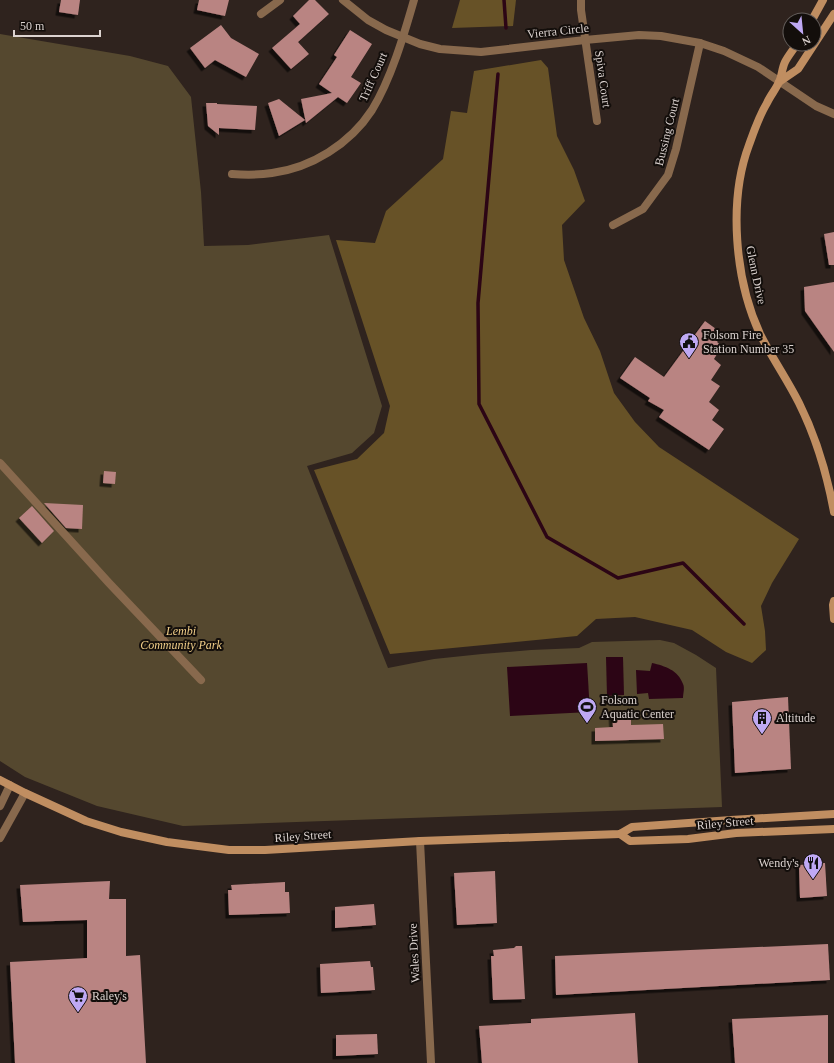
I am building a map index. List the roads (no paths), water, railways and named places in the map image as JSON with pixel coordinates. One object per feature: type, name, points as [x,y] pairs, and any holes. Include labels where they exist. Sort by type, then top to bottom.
[{"type":"main road","points":[[816,12],[823,0]]},
{"type":"main road","name":"Glenn Drive","points":[[779,82],[798,69],[834,14]]},
{"type":"main road","name":"Glenn Drive","points":[[791,52],[785,61],[779,82],[766,104],[748,146],[743,164],[738,201],[737,240],[745,292],[752,315],[799,404],[816,445],[826,475],[834,512]]},
{"type":"main road","points":[[834,604],[834,619]]},
{"type":"main road","name":"Riley Street","points":[[0,780],[86,821],[121,832],[167,842],[229,850],[265,850],[420,841],[620,834],[632,827],[834,814]]},
{"type":"main road","name":"Riley Street","points":[[620,834],[630,841],[688,839],[736,833],[834,828]]},
{"type":"street","points":[[261,14],[280,0]]},
{"type":"street","name":"Vierra Circle","points":[[343,0],[368,20],[386,30],[420,44],[440,49],[481,52],[639,35],[661,36],[700,43],[724,51],[758,67],[816,106],[834,114]]},
{"type":"street","name":"Triff Court","points":[[232,174],[252,175],[272,173],[292,169],[311,162],[328,153],[359,127],[381,94],[403,38],[414,0]]},
{"type":"street","name":"Spiva Court","points":[[581,0],[581,10],[597,121]]},
{"type":"street","name":"Bussing Court","points":[[613,225],[643,209],[668,175],[676,149],[700,43]]},
{"type":"street","points":[[0,463],[109,583],[201,680]]},
{"type":"street","points":[[0,806],[10,785]]},
{"type":"street","points":[[0,838],[25,793]]},
{"type":"street","name":"Wales Drive","points":[[420,841],[431,1063]]},
{"type":"waterway","points":[[504,0],[506,28]]},
{"type":"waterway","points":[[498,74],[478,303],[479,404],[547,537],[618,578],[683,563],[744,624]]},
{"type":"place","name":"Folsom Fire Station Number 35","points":[[689,359]]},
{"type":"place","name":"Folsom Aquatic Center","points":[[587,724]]},
{"type":"place","name":"Altitude","points":[[762,735]]},
{"type":"place","name":"Wendy's","points":[[813,880]]},
{"type":"place","name":"Raley's","points":[[78,1013]]},
{"type":"park label","name":"Lembi Community Park","points":[[181,638]]}]
